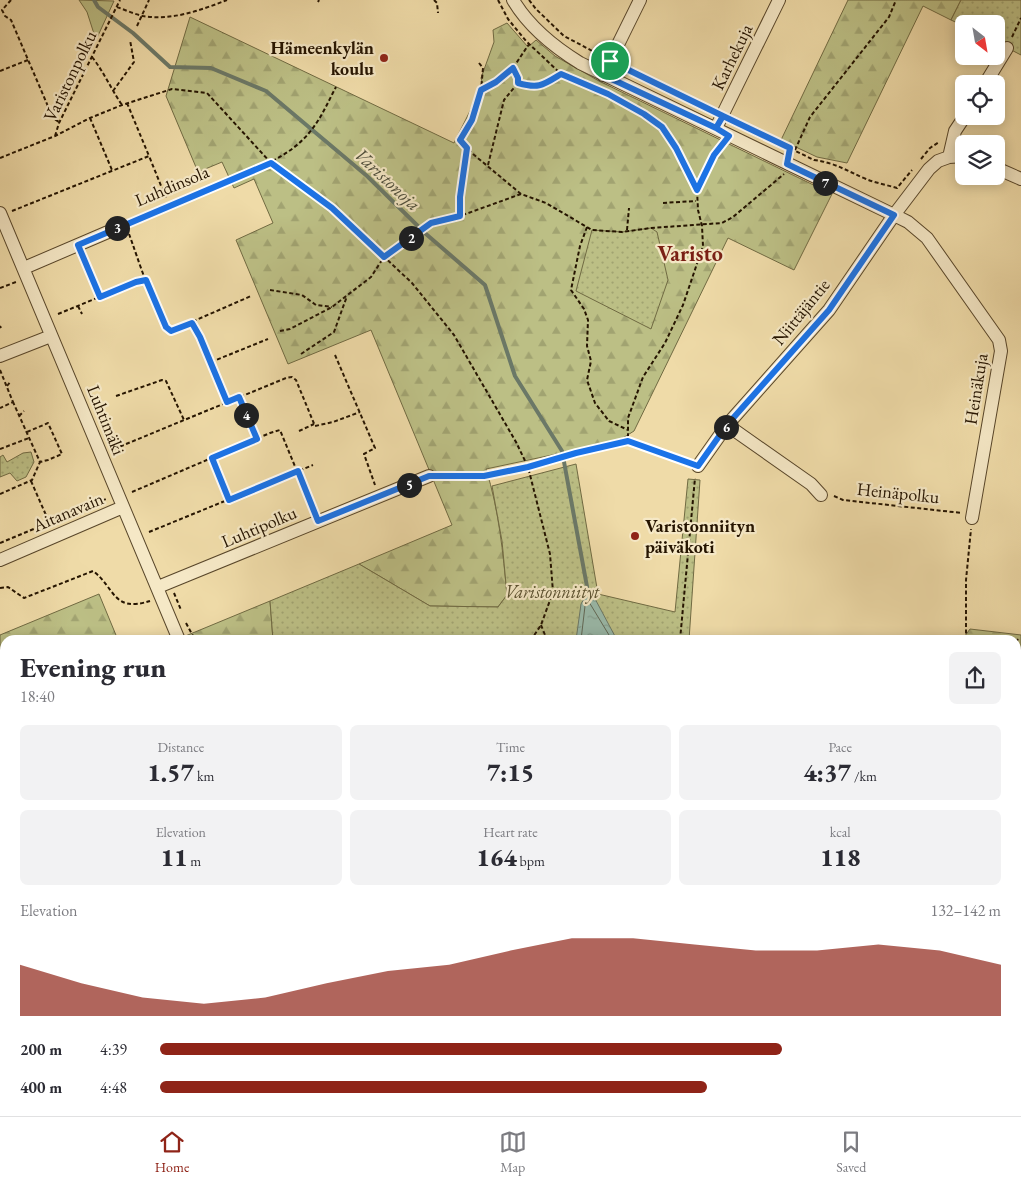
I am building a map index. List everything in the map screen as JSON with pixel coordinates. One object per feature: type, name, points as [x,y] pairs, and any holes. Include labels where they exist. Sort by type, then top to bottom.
[{"type":"street","name":"Heinäkuja","points":[[513,0],[527,20],[560,50],[603,75],[908,222],[927,238],[999,340],[1001,351],[972,518]]},
{"type":"street","points":[[603,75],[640,0]]},
{"type":"street","name":"Karhekuja","points":[[716,128],[779,0]]},
{"type":"street","points":[[990,75],[1007,48]]},
{"type":"street","points":[[955,157],[949,157],[953,140],[960,125]]},
{"type":"street","name":"Niittäjäntie","points":[[698,466],[727,425],[829,310],[894,215],[929,169],[938,161],[949,157]]},
{"type":"street","points":[[1005,172],[1021,179]]},
{"type":"street","name":"Luhtimäki","points":[[0,214],[117,494],[163,589],[177,635]]},
{"type":"street","name":"Luhdinsola","points":[[26,273],[78,245],[108,232]]},
{"type":"street","points":[[0,356],[51,336]]},
{"type":"street","points":[[727,425],[811,484],[821,494]]},
{"type":"street","name":"Luhtipolku","points":[[163,589],[318,521],[429,476]]},
{"type":"street","name":"Aitanavain","points":[[0,560],[123,507]]},
{"type":"lane","name":"Luhdinsola","points":[[108,232],[224,183]]},
{"type":"path","points":[[11,0],[2,10],[11,20],[53,118],[59,123]]},
{"type":"path","name":"Varistonpolku","points":[[0,158],[55,136],[59,123],[120,0]]},
{"type":"path","points":[[137,26],[149,0]]},
{"type":"path","points":[[117,6],[142,16],[166,17],[204,9],[227,0]]},
{"type":"path","points":[[434,0],[438,13]]},
{"type":"path","points":[[498,0],[508,19],[529,44],[561,74],[608,94],[644,114],[662,127],[676,148],[697,190]]},
{"type":"path","points":[[529,0],[564,36],[610,61],[814,160],[829,162],[867,179],[897,188],[913,168]]},
{"type":"path","points":[[794,150],[810,117],[889,16],[896,0]]},
{"type":"path","points":[[1007,48],[1021,18]]},
{"type":"path","points":[[113,91],[134,62],[130,40]]},
{"type":"path","points":[[481,90],[496,82],[513,68],[529,44]]},
{"type":"path","points":[[92,57],[122,105]]},
{"type":"path","points":[[0,71],[28,60]]},
{"type":"path","points":[[479,63],[483,68],[481,90],[472,120],[460,140],[487,166],[521,194],[546,203],[592,230],[627,231],[722,223],[784,174],[790,148]]},
{"type":"path","points":[[487,166],[504,100],[518,83],[518,78],[513,68]]},
{"type":"path","points":[[518,83],[532,87],[544,84],[561,74]]},
{"type":"path","points":[[224,183],[271,163],[294,149],[316,124],[336,88]]},
{"type":"path","points":[[55,136],[90,118],[122,105],[172,89],[207,94],[271,163],[332,208],[412,283],[454,335],[516,442],[528,467],[550,554],[553,592],[541,625],[534,635]]},
{"type":"path","points":[[127,103],[169,206]]},
{"type":"path","points":[[90,118],[112,170]]},
{"type":"path","points":[[628,441],[628,418],[643,377],[665,343],[683,305],[703,246],[697,190],[714,155],[729,136]]},
{"type":"path","points":[[919,162],[930,148],[939,142],[953,140]]},
{"type":"path","points":[[460,216],[460,197],[467,148]]},
{"type":"path","points":[[0,214],[15,210],[149,156]]},
{"type":"path","points":[[280,331],[290,329],[332,307],[371,277],[384,257],[431,223],[460,216],[521,194]]},
{"type":"path","points":[[663,203],[697,201]]},
{"type":"path","points":[[627,231],[630,208]]},
{"type":"path","points":[[126,224],[146,280],[166,327],[171,331],[252,296]]},
{"type":"path","points":[[587,226],[580,246],[571,290],[584,309],[588,320],[588,346],[592,361],[586,380],[595,403],[609,421],[628,430]]},
{"type":"path","points":[[78,245],[100,297]]},
{"type":"path","points":[[0,288],[26,273]]},
{"type":"path","points":[[58,314],[136,282],[146,280]]},
{"type":"path","points":[[270,290],[302,295],[316,305],[332,307]]},
{"type":"path","points":[[301,354],[334,332],[347,296]]},
{"type":"path","points":[[78,306],[82,314]]},
{"type":"path","points":[[192,323],[211,362],[227,402]]},
{"type":"path","points":[[211,362],[268,339]]},
{"type":"path","points":[[335,355],[375,448],[364,454],[379,496]]},
{"type":"path","points":[[0,370],[40,462]]},
{"type":"path","points":[[114,449],[292,377],[296,380],[314,424]]},
{"type":"path","points":[[116,396],[162,380],[166,381],[184,420]]},
{"type":"path","points":[[7,386],[11,381]]},
{"type":"path","points":[[239,397],[257,439]]},
{"type":"path","points":[[0,408],[13,402]]},
{"type":"path","points":[[19,416],[24,411]]},
{"type":"path","points":[[299,432],[314,424],[315,426],[333,422],[360,412]]},
{"type":"path","points":[[0,494],[31,481],[40,462],[62,454],[48,423],[26,432]]},
{"type":"path","points":[[132,492],[280,430],[318,521]]},
{"type":"path","points":[[0,450],[28,438]]},
{"type":"path","points":[[429,476],[484,476],[528,467],[628,441],[698,466],[694,480],[680,635]]},
{"type":"path","points":[[212,458],[229,500]]},
{"type":"path","points":[[149,532],[313,465]]},
{"type":"path","points":[[31,481],[49,522]]},
{"type":"path","points":[[0,543],[117,494]]},
{"type":"path","name":"Heinäpolku","points":[[821,494],[843,500],[960,512],[972,518]]},
{"type":"path","points":[[966,635],[966,580],[972,518]]},
{"type":"path","points":[[0,588],[8,587],[24,598],[93,571],[100,577],[109,591],[119,600],[125,602],[141,603],[163,589],[192,635]]},
{"type":"path","points":[[541,625],[545,635]]},
{"type":"green space","points":[[79,0],[114,1],[96,40],[87,12]]},
{"type":"green space","points":[[848,0],[961,0],[951,20],[923,6],[847,163],[817,157],[781,140]]},
{"type":"green space","points":[[961,0],[1021,0],[1021,55],[1005,47],[1005,15],[955,15],[955,22],[951,20]]},
{"type":"green space","points":[[190,17],[454,143],[483,85],[481,78],[494,42],[493,30],[507,23],[528,47],[536,40],[555,56],[599,81],[832,194],[794,270],[728,238],[634,431],[618,441],[486,469],[497,516],[507,595],[498,607],[430,606],[359,564],[452,525],[371,330],[288,364],[236,240],[273,223],[254,179],[234,188],[222,162],[198,172],[166,96]]},
{"type":"green space","points":[[651,228],[657,232],[668,280],[651,329],[576,291],[592,230],[622,232]]},
{"type":"green space","points":[[31,452],[34,462],[26,477],[17,481],[10,473],[0,477],[0,457],[3,455],[7,462],[23,453]]},
{"type":"green space","name":"Varistonniityt","points":[[576,464],[598,594],[675,612],[688,479],[700,480],[689,635],[273,635],[270,601],[359,564],[430,606],[498,607],[507,595],[502,541],[492,486]]},
{"type":"green space","points":[[99,594],[116,635],[0,635]]},
{"type":"green space","points":[[270,601],[273,635],[188,635]]},
{"type":"green space","points":[[970,629],[1021,635],[966,635]]},
{"type":"water","points":[[588,592],[593,595],[614,635],[577,635],[581,604]]},
{"type":"waterway","name":"Varistonoja","points":[[94,0],[98,7],[133,33],[170,67],[211,68],[266,91],[367,176],[426,234],[485,285],[515,376],[562,451],[588,592]]},
{"type":"place","name":"Hämeenkylän koulu","points":[[384,58]]},
{"type":"place","name":"Varistonniityn päiväkoti","points":[[635,536]]},
{"type":"district","name":"Varisto","points":[[690,253]]},
{"type":"route","points":[[610,61],[603,75],[716,128],[723,116],[790,148],[787,164],[894,215],[829,310],[727,425],[698,466],[628,441],[528,467],[484,476],[429,476],[318,521],[298,471],[229,500],[212,458],[257,439],[239,397],[227,402],[200,337],[192,323],[171,331],[166,327],[146,280],[136,282],[100,297],[78,245],[271,163],[332,208],[384,257],[431,223],[460,216],[460,197],[467,148],[460,140],[472,120],[481,90],[496,82],[513,68],[518,78],[518,83],[532,87],[544,84],[561,74],[608,94],[644,114],[662,127],[676,148],[697,190],[714,155],[729,136],[716,128],[723,116],[610,61]]}]
